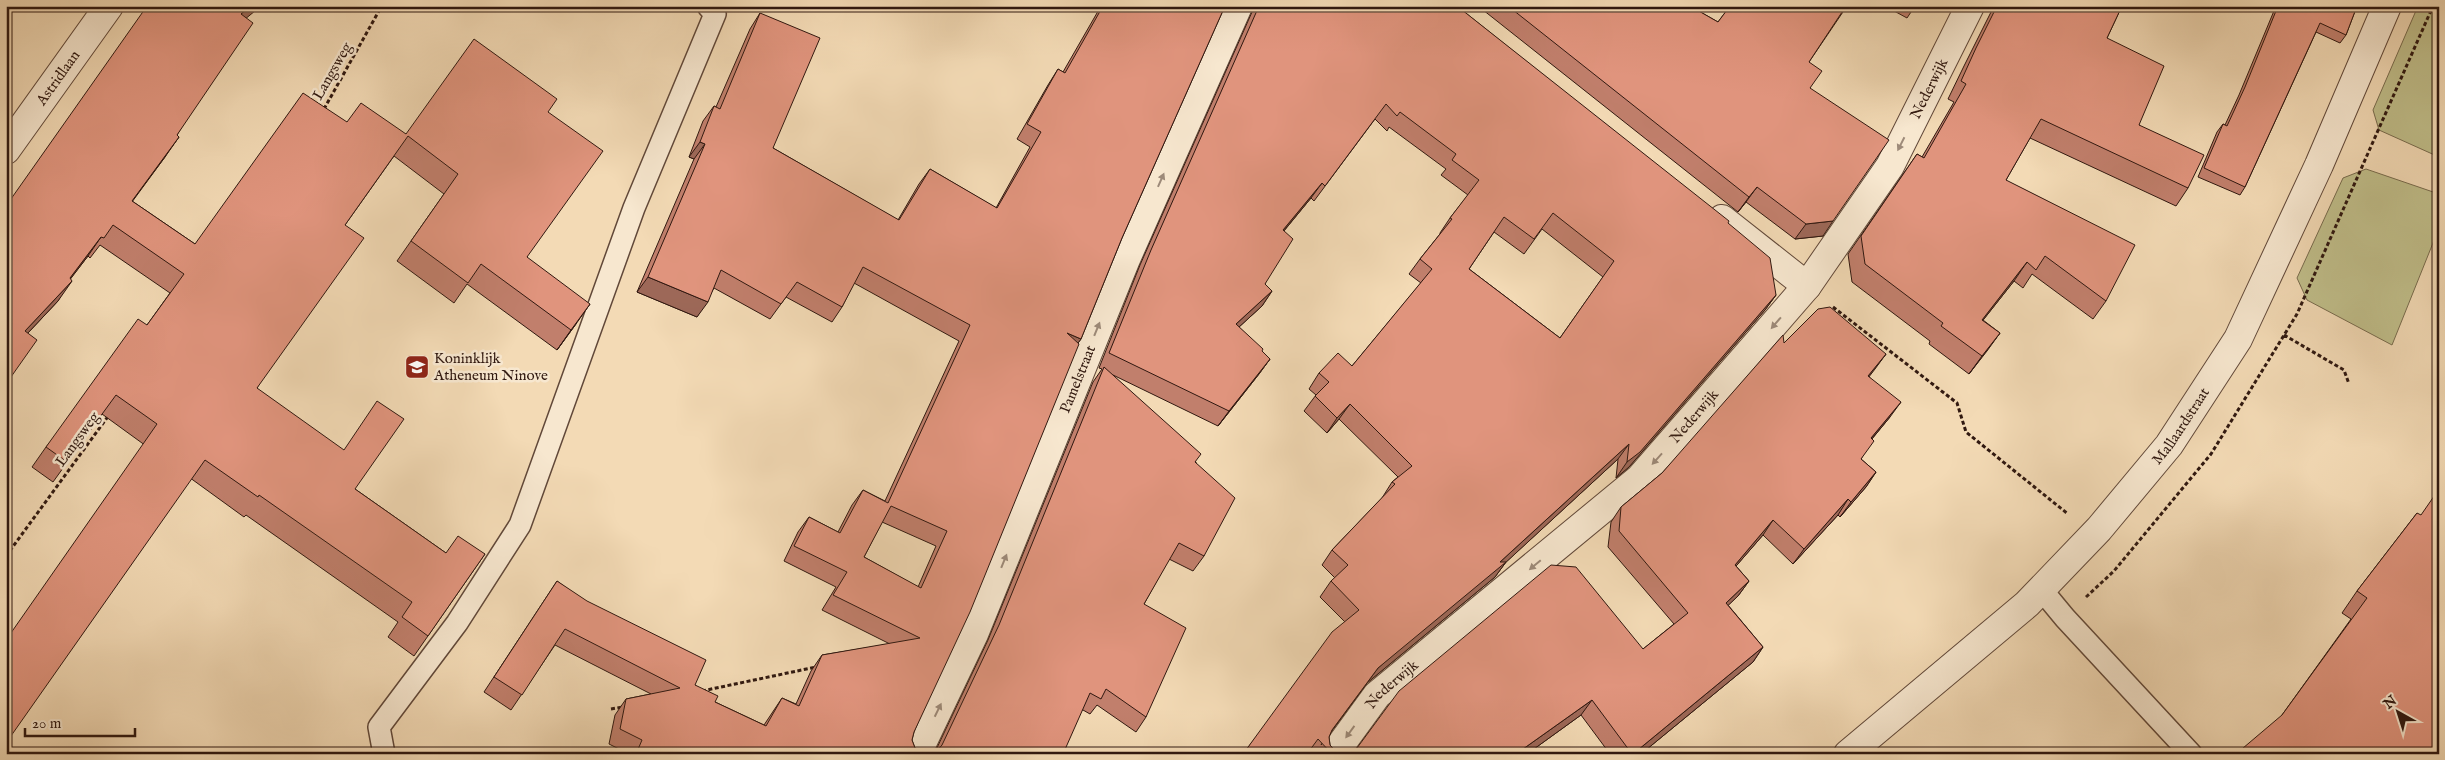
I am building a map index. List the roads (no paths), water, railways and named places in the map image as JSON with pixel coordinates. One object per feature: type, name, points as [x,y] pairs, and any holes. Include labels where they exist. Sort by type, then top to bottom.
[{"type":"street","name":"Astridlaan","points":[[6,150],[109,6]]},
{"type":"street","name":"Pamelstraat","points":[[917,754],[974,634],[1126,258],[1238,6]]},
{"type":"street","name":"Nederwijk","points":[[1334,754],[1377,695],[1640,478],[1808,286],[1890,166],[1970,6]]},
{"type":"street","name":"Mallaardstraat","points":[[1848,754],[2027,604],[2094,535],[2169,445],[2238,339],[2319,165],[2388,6]]},
{"type":"street","points":[[1701,202],[1808,286]]},
{"type":"lane","points":[[384,754],[379,727],[458,623],[520,525],[634,208],[715,14],[708,6]]},
{"type":"lane","points":[[2041,589],[2065,618],[2191,754]]},
{"type":"place","name":"Koninklijk Atheneum Ninove","points":[[417,367]]}]
